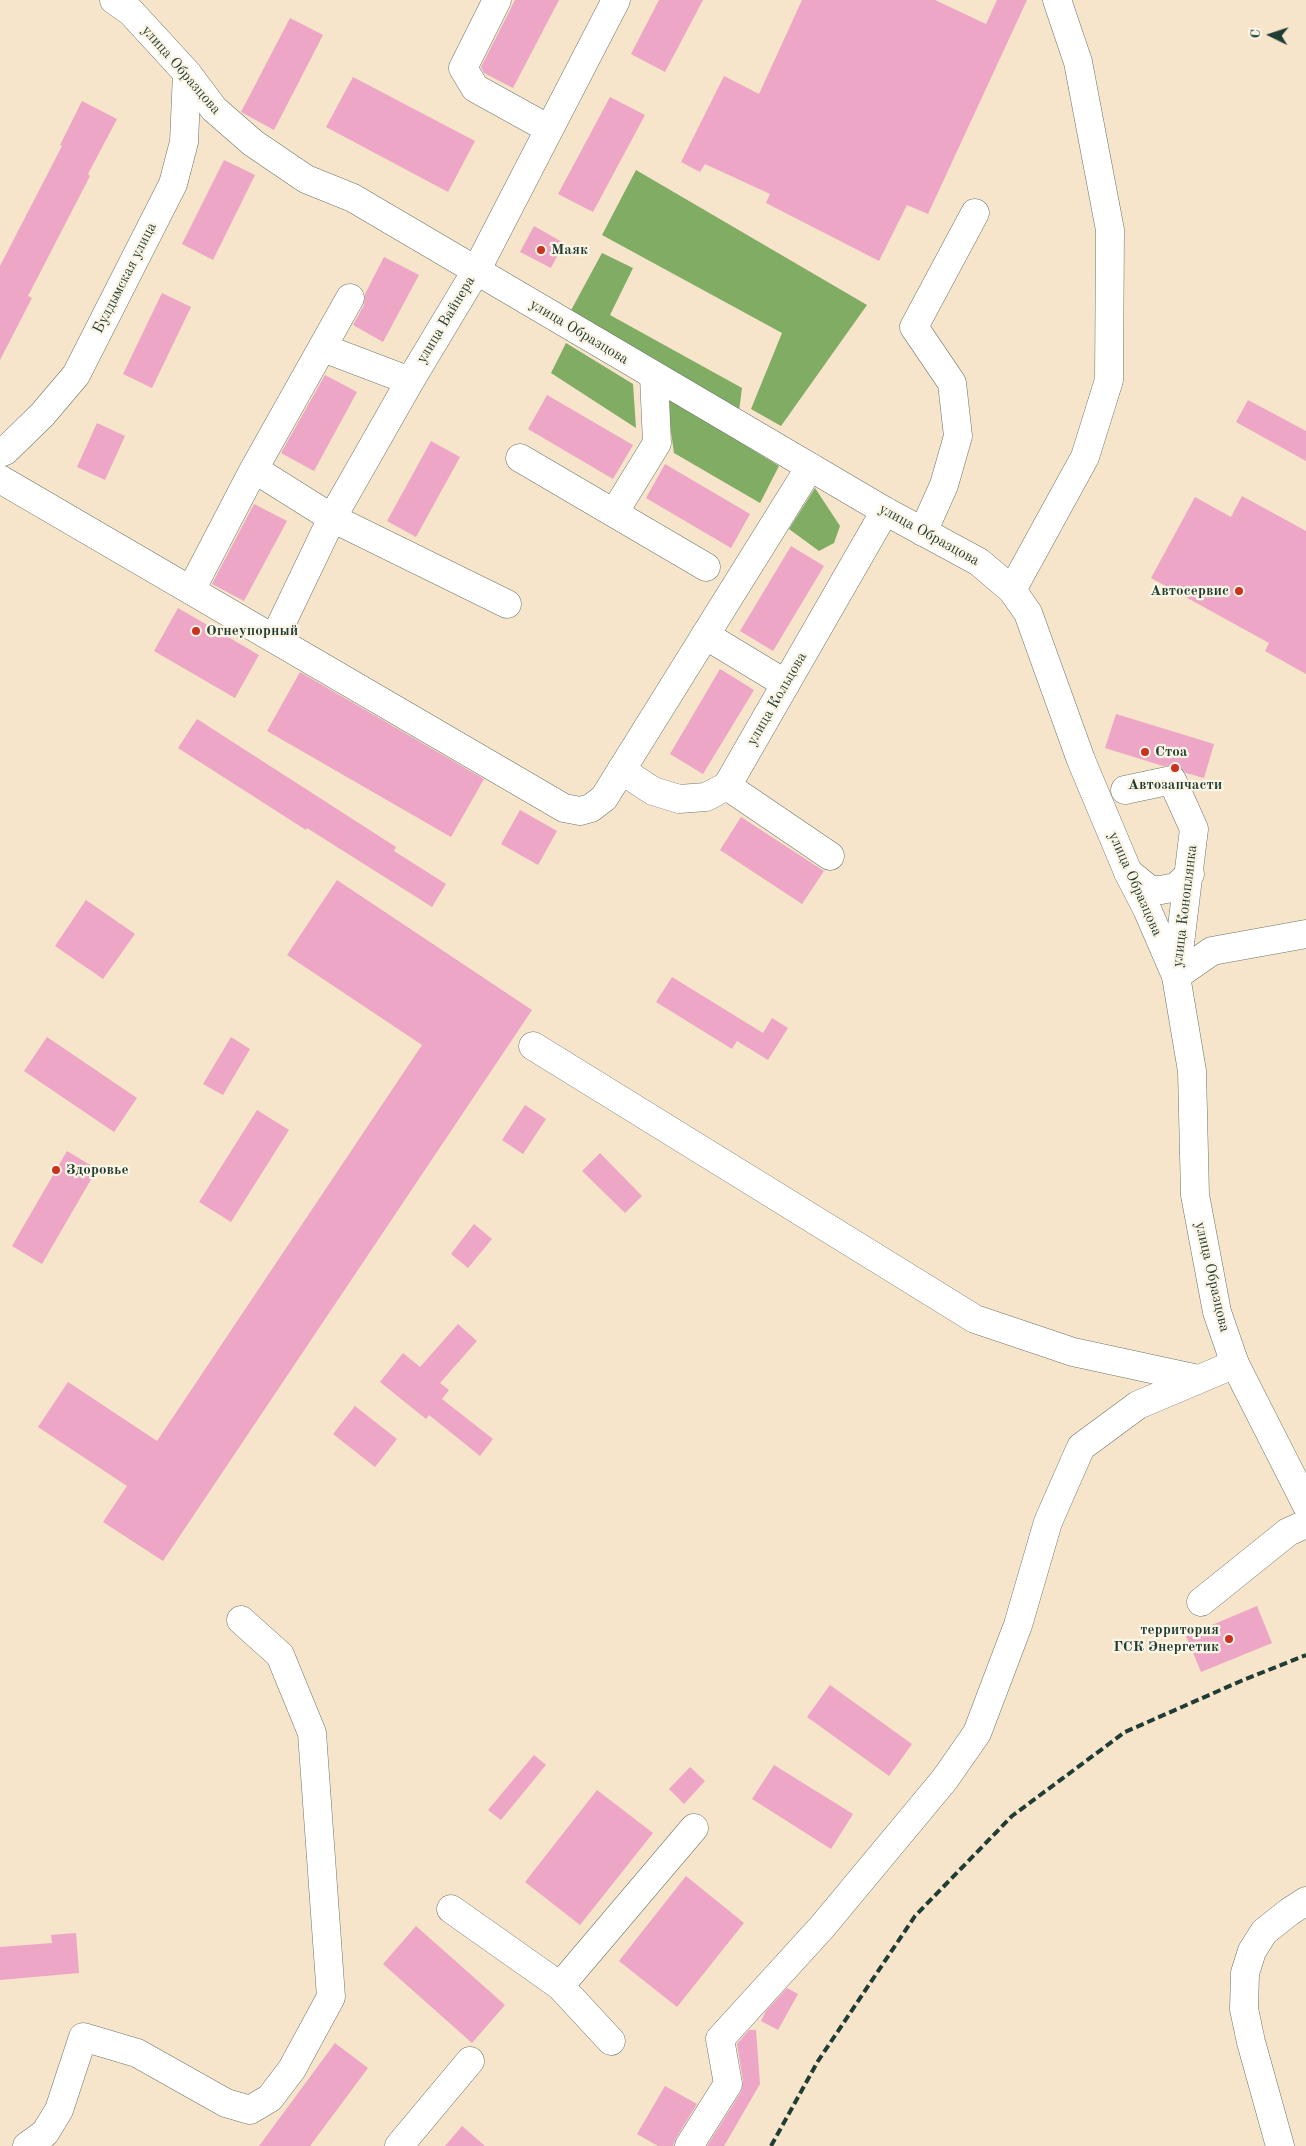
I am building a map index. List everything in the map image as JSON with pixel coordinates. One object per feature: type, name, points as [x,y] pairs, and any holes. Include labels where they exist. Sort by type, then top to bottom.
[{"type":"street","name":"улица Образцова","points":[[114,0],[131,12],[187,73],[214,109],[253,143],[306,179],[352,198],[885,512],[979,562],[1012,590],[1028,613],[1081,760],[1128,872],[1147,909],[1176,976],[1192,1071],[1194,1195],[1216,1312],[1235,1364],[1306,1504]]},
{"type":"street","points":[[497,0],[463,68],[475,88],[549,129]]},
{"type":"street","points":[[1012,590],[1085,457],[1109,380],[1110,230],[1078,62],[1057,0]]},
{"type":"street","name":"улица Вайнера","points":[[274,638],[332,518],[410,381],[476,271],[614,1]]},
{"type":"street","name":"Булдымская улица","points":[[0,452],[5,451],[42,415],[76,375],[173,184],[184,142],[187,73]]},
{"type":"street","points":[[923,532],[944,485],[958,436],[952,383],[914,327],[974,212]]},
{"type":"street","points":[[191,590],[254,469],[350,298]]},
{"type":"street","points":[[323,348],[410,381]]},
{"type":"street","points":[[614,513],[657,442],[654,376]]},
{"type":"street","points":[[520,458],[706,567]]},
{"type":"street","points":[[0,479],[564,808],[580,811],[592,808],[604,798],[810,467]]},
{"type":"street","points":[[254,469],[332,518],[507,604]]},
{"type":"street","name":"улица Кольцова","points":[[727,786],[885,512]]},
{"type":"street","points":[[706,635],[786,684]]},
{"type":"street","points":[[621,770],[653,791],[679,799],[706,797],[727,786],[830,856]]},
{"type":"street","name":"улица Коноплянка","points":[[1125,790],[1172,780],[1194,830],[1176,976]]},
{"type":"street","points":[[1128,872],[1150,890],[1176,887],[1190,874]]},
{"type":"street","name":"улица Коноплянка","points":[[1176,976],[1212,951],[1306,934]]},
{"type":"street","points":[[533,1046],[975,1319],[1073,1352],[1198,1379]]},
{"type":"street","points":[[689,2146],[728,2084],[720,2039],[834,1912],[945,1779],[977,1732],[1018,1625],[1048,1522],[1081,1447],[1138,1405],[1235,1364]]},
{"type":"street","points":[[1201,1602],[1288,1532],[1306,1524]]},
{"type":"street","points":[[27,2146],[45,2133],[59,2110],[83,2037],[137,2053],[226,2103],[250,2110],[270,2098],[292,2069],[331,1997],[312,1733],[280,1655],[241,1620]]},
{"type":"street","points":[[560,1986],[694,1828]]},
{"type":"street","points":[[1280,2146],[1251,2042],[1244,2009],[1245,1973],[1252,1951],[1264,1932],[1306,1901]]},
{"type":"street","points":[[450,1908],[560,1986],[611,2041]]},
{"type":"street","points":[[399,2146],[470,2061]]},
{"type":"green space","points":[[636,170],[867,305],[781,426],[751,409],[782,333],[602,235]]},
{"type":"green space","points":[[602,253],[633,268],[610,315],[742,388],[739,411],[569,314]]},
{"type":"green space","points":[[566,343],[633,384],[636,428],[551,373]]},
{"type":"green space","points":[[666,397],[779,466],[760,503],[674,453]]},
{"type":"green space","points":[[815,488],[840,526],[834,543],[819,551],[789,529]]},
{"type":"building","points":[[515,0],[559,0],[513,88],[484,73],[481,67]]},
{"type":"building","points":[[659,0],[703,0],[665,72],[631,54]]},
{"type":"building","points":[[802,0],[935,0],[986,24],[997,0],[1027,0],[928,214],[907,205],[879,261],[766,203],[770,194],[705,164],[700,172],[681,162],[724,76],[759,94]]},
{"type":"building","points":[[290,18],[323,35],[274,130],[241,112]]},
{"type":"building","points":[[353,77],[475,141],[448,192],[326,127]]},
{"type":"building","points":[[610,97],[645,115],[593,212],[558,194]]},
{"type":"building","points":[[82,101],[117,119],[28,296],[32,298],[0,360],[0,266],[62,146],[60,145]]},
{"type":"building","points":[[224,160],[255,175],[213,260],[182,244]]},
{"type":"building","points":[[534,226],[564,243],[551,268],[520,252]]},
{"type":"building","points":[[384,257],[419,275],[383,342],[353,325],[364,305],[365,294]]},
{"type":"building","points":[[162,293],[191,307],[152,388],[123,374]]},
{"type":"building","points":[[325,375],[357,392],[314,471],[281,453]]},
{"type":"building","points":[[547,395],[633,445],[613,479],[528,429]]},
{"type":"building","points":[[1248,400],[1306,431],[1306,461],[1236,422]]},
{"type":"building","points":[[97,423],[125,436],[105,480],[77,467]]},
{"type":"building","points":[[431,441],[460,457],[416,537],[387,521]]},
{"type":"building","points":[[665,464],[750,514],[731,548],[646,498]]},
{"type":"building","points":[[1242,496],[1306,531],[1306,674],[1265,651],[1269,643],[1151,578],[1195,497],[1231,517]]},
{"type":"building","points":[[254,504],[287,521],[244,601],[212,584]]},
{"type":"building","points":[[791,546],[824,566],[773,651],[740,631]]},
{"type":"building","points":[[178,608],[259,655],[235,698],[154,651]]},
{"type":"building","points":[[720,669],[754,690],[703,774],[670,754]]},
{"type":"building","points":[[300,672],[484,779],[451,837],[267,731]]},
{"type":"building","points":[[1116,714],[1214,744],[1204,778],[1186,773],[1176,765],[1163,766],[1105,748]]},
{"type":"building","points":[[197,719],[396,847],[394,851],[446,884],[432,907],[307,828],[306,830],[178,748]]},
{"type":"building","points":[[520,810],[557,831],[538,865],[501,844]]},
{"type":"building","points":[[741,817],[824,871],[802,904],[720,850]]},
{"type":"building","points":[[337,880],[532,1010],[163,1561],[103,1522],[127,1486],[38,1427],[68,1382],[157,1441],[422,1045],[287,955]]},
{"type":"building","points":[[86,900],[135,934],[103,979],[55,946]]},
{"type":"building","points":[[672,977],[763,1033],[772,1018],[788,1028],[768,1060],[737,1041],[732,1049],[656,1002]]},
{"type":"building","points":[[47,1037],[137,1098],[114,1132],[24,1071]]},
{"type":"building","points":[[231,1037],[250,1049],[223,1095],[203,1084]]},
{"type":"building","points":[[525,1105],[546,1119],[523,1154],[502,1140]]},
{"type":"building","points":[[257,1110],[289,1130],[231,1222],[199,1202]]},
{"type":"building","points":[[67,1151],[97,1169],[42,1264],[12,1246]]},
{"type":"building","points":[[600,1153],[642,1196],[625,1213],[582,1171]]},
{"type":"building","points":[[474,1224],[492,1239],[468,1268],[451,1254]]},
{"type":"building","points":[[458,1324],[477,1341],[440,1383],[449,1390],[442,1399],[493,1439],[480,1456],[429,1415],[426,1419],[380,1382],[403,1353],[420,1367]]},
{"type":"building","points":[[355,1406],[397,1439],[375,1467],[333,1434]]},
{"type":"building","name":"территория ГСК Энергетик","points":[[1257,1606],[1272,1643],[1201,1672],[1186,1636]]},
{"type":"building","points":[[830,1685],[912,1744],[889,1776],[807,1717]]},
{"type":"building","points":[[534,1755],[546,1765],[501,1820],[488,1810]]},
{"type":"building","points":[[774,1765],[853,1814],[831,1849],[752,1799]]},
{"type":"building","points":[[690,1767],[705,1781],[684,1804],[669,1789]]},
{"type":"building","points":[[597,1790],[653,1833],[580,1925],[525,1882]]},
{"type":"building","points":[[686,1876],[744,1923],[677,2007],[619,1961]]},
{"type":"building","points":[[416,1926],[505,2005],[472,2043],[383,1964]]},
{"type":"building","points":[[76,1933],[79,1973],[0,1980],[0,1947],[52,1943],[51,1935]]},
{"type":"building","points":[[787,1988],[798,1994],[778,2030],[761,2021],[766,2011]]},
{"type":"building","points":[[749,2030],[756,2030],[760,2084],[724,2146],[707,2146],[741,2092],[743,2081],[737,2044]]},
{"type":"building","points":[[335,2043],[368,2068],[310,2146],[259,2146]]},
{"type":"building","points":[[665,2086],[697,2104],[673,2146],[658,2146],[637,2134]]},
{"type":"building","points":[[462,2126],[485,2146],[445,2146]]},
{"type":"railway","points":[[771,2146],[818,2061],[915,1916],[1012,1816],[1125,1732],[1241,1681],[1306,1655]]},
{"type":"place","name":"Маяк","points":[[541,250]]},
{"type":"place","name":"Автосервис","points":[[1239,591]]},
{"type":"place","name":"Огнеупорный","points":[[196,631]]},
{"type":"place","name":"Стоа","points":[[1145,752]]},
{"type":"place","name":"Автозапчасти","points":[[1175,768]]},
{"type":"place","name":"Здоровье","points":[[56,1170]]},
{"type":"place","name":"территория ГСК Энергетик","points":[[1229,1639]]}]
